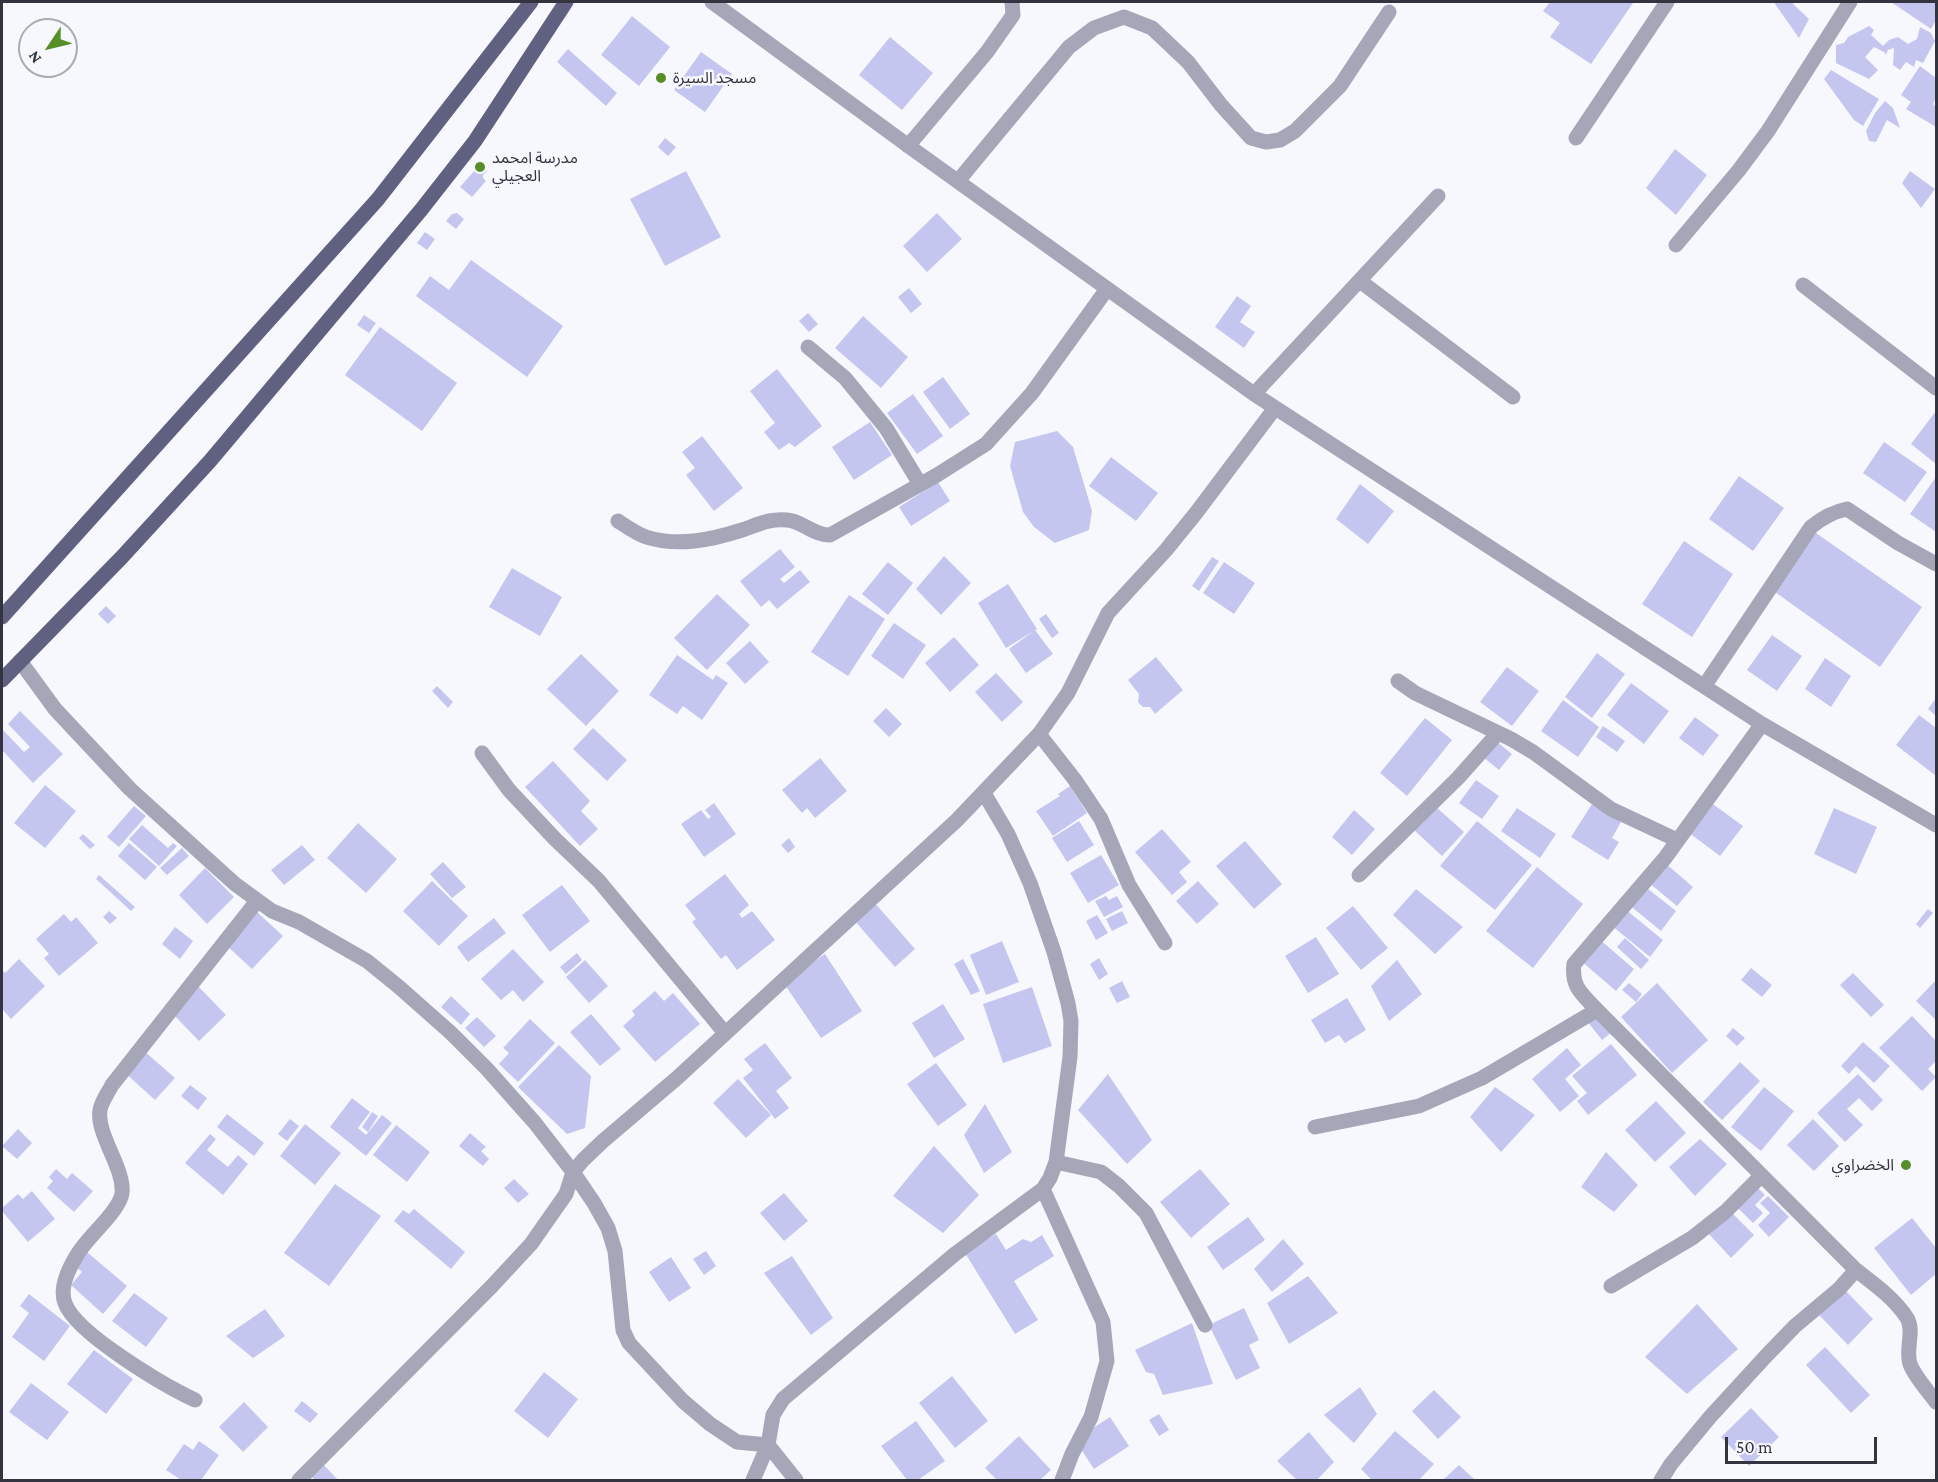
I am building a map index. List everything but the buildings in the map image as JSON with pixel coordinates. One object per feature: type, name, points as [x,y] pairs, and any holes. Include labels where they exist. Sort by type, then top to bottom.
[{"type":"main road","points":[[2,617],[378,199],[531,2]]},
{"type":"main road","points":[[2,680],[122,557],[210,461],[421,210],[475,141],[566,2]]},
{"type":"street","points":[[712,2],[908,146],[1254,394],[1762,724],[1936,825]]},
{"type":"street","points":[[908,146],[987,52],[1012,15],[1012,2]]},
{"type":"street","points":[[1576,138],[1667,2]]},
{"type":"street","points":[[1676,245],[1739,170],[1768,131],[1850,2]]},
{"type":"street","points":[[957,181],[1069,47],[1094,28],[1124,17],[1152,28],[1188,62],[1221,105],[1251,138],[1266,142],[1281,140],[1295,131],[1340,86],[1389,12]]},
{"type":"street","points":[[1254,394],[1438,196]]},
{"type":"street","points":[[1360,281],[1513,397]]},
{"type":"street","points":[[1803,285],[1936,388]]},
{"type":"street","points":[[618,521],[645,537],[669,542],[712,539],[764,521],[789,520],[819,535],[830,535],[986,444],[1032,393],[1107,289]]},
{"type":"street","points":[[808,347],[845,378],[886,429],[920,484]]},
{"type":"street","points":[[299,1480],[531,1244],[566,1194],[573,1172],[603,1141],[677,1078],[957,820],[1039,734],[1068,693],[1108,613],[1189,522],[1275,408]]},
{"type":"street","points":[[1705,685],[1811,527],[1835,511],[1847,508],[1915,554],[1936,564]]},
{"type":"street","points":[[20,661],[55,710],[130,789],[235,884],[272,911],[299,922],[367,961],[451,1033],[487,1069],[535,1122],[573,1172],[608,1228],[615,1251],[623,1330],[630,1343],[683,1401],[710,1424],[737,1442],[768,1445],[796,1480]]},
{"type":"street","points":[[1398,681],[1415,693],[1533,752],[1611,809],[1677,840]]},
{"type":"street","points":[[1762,724],[1665,858],[1574,964],[1573,977],[1576,987],[1597,1010],[1761,1176],[1856,1270],[1890,1297],[1908,1319],[1910,1362],[1936,1402]]},
{"type":"street","points":[[1359,875],[1458,778],[1498,733]]},
{"type":"street","points":[[1039,734],[1075,780],[1101,819],[1129,885],[1165,943]]},
{"type":"street","points":[[482,753],[509,790],[599,881],[725,1033]]},
{"type":"street","points":[[753,1480],[768,1445],[773,1415],[783,1399],[955,1254],[1043,1189],[1056,1162],[1070,1057],[1071,1021],[1068,1003],[1054,952],[1030,883],[1008,834],[984,793]]},
{"type":"street","points":[[195,1400],[132,1364],[90,1332],[72,1315],[65,1305],[63,1295],[65,1282],[77,1255],[122,1196],[123,1184],[103,1131],[100,1110],[112,1085],[257,901]]},
{"type":"street","points":[[1315,1127],[1419,1106],[1482,1078],[1597,1010]]},
{"type":"street","points":[[1056,1162],[1101,1172],[1119,1186],[1146,1214],[1205,1325]]},
{"type":"street","points":[[1611,1286],[1692,1238],[1725,1212],[1761,1176]]},
{"type":"street","points":[[1043,1189],[1103,1322],[1107,1361],[1091,1417],[1062,1480]]},
{"type":"street","points":[[1661,1480],[1671,1464],[1710,1417],[1766,1356],[1795,1326],[1839,1289],[1856,1270]]},
{"type":"place","name":"مسجد السيرة","points":[[661,78]]},
{"type":"place","name":"مدرسة امحمد العجيلي","points":[[480,167]]},
{"type":"place","name":"الخضراوي","points":[[1906,1165]]}]
